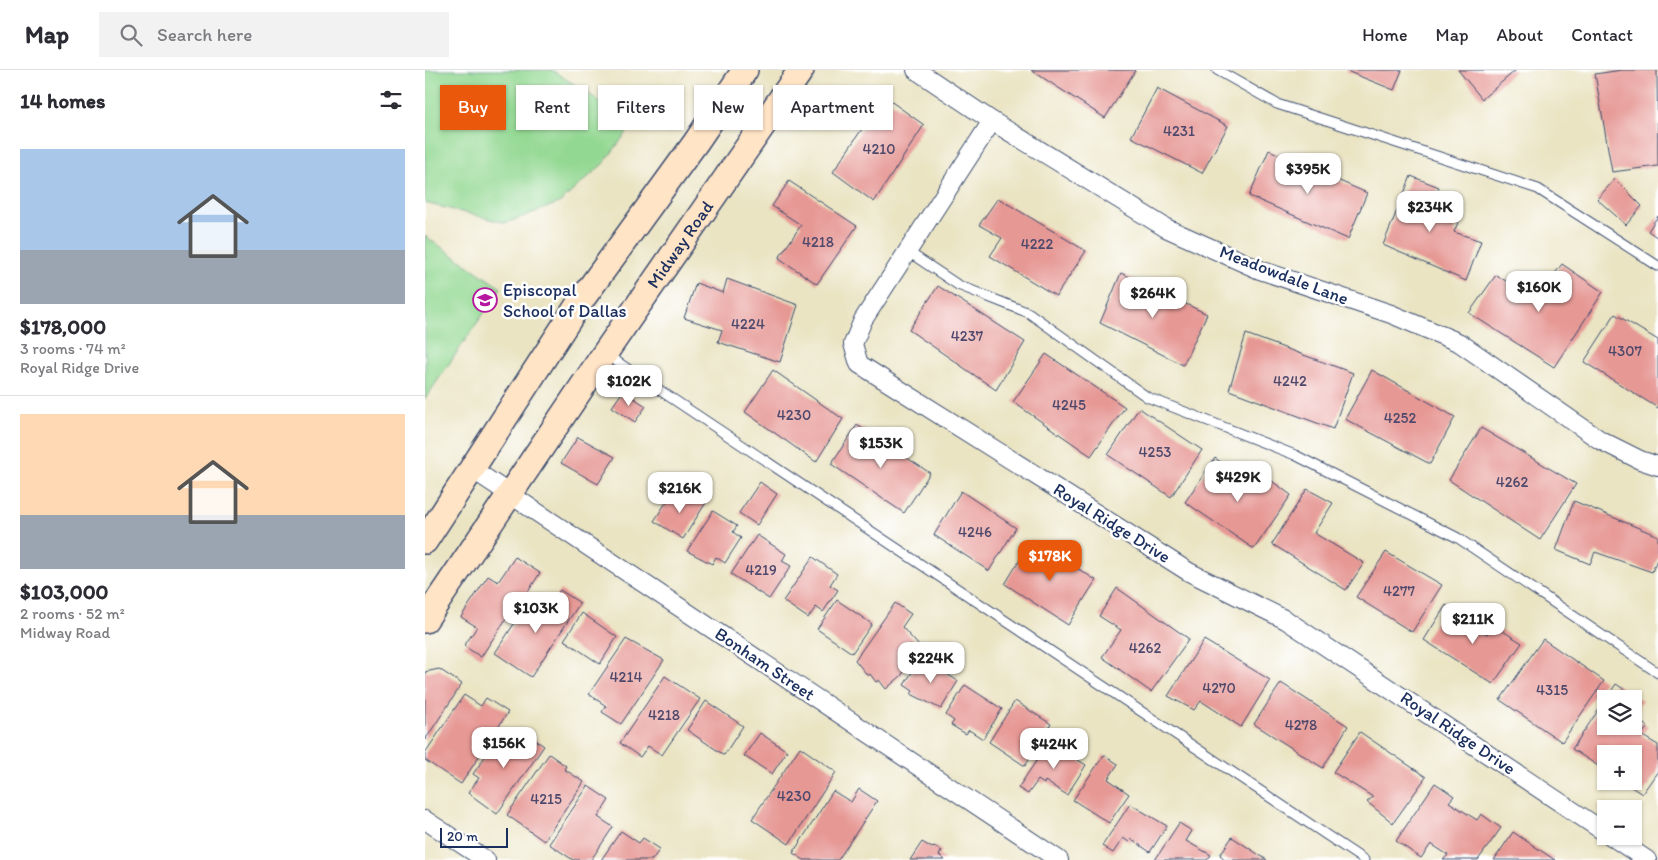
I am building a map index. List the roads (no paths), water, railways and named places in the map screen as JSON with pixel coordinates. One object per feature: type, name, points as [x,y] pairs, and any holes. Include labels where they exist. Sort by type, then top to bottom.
[{"type":"main road","points":[[425,541],[582,299],[745,70]]},
{"type":"main road","name":"Midway Road","points":[[425,620],[605,353],[801,70]]},
{"type":"street","name":"Meadowdale Lane","points":[[916,70],[992,121],[1166,228],[1260,270],[1391,314],[1460,343],[1600,440],[1640,460],[1658,466]]},
{"type":"street","name":"Royal Ridge Drive","points":[[992,121],[863,320],[853,344],[859,364],[1189,572],[1287,620],[1597,827]]},
{"type":"street","name":"Bonham Street","points":[[472,469],[1059,860]]},
{"type":"street","points":[[425,820],[486,860]]},
{"type":"street","points":[[1624,845],[1647,860]]},
{"type":"lane","points":[[1217,70],[1277,104],[1538,189],[1658,266]]},
{"type":"lane","points":[[907,251],[958,285],[1029,313],[1147,397],[1295,455],[1458,538],[1658,673]]},
{"type":"lane","points":[[605,353],[1364,860]]},
{"type":"place","name":"Episcopal School of Dallas","points":[[485,300]]}]
